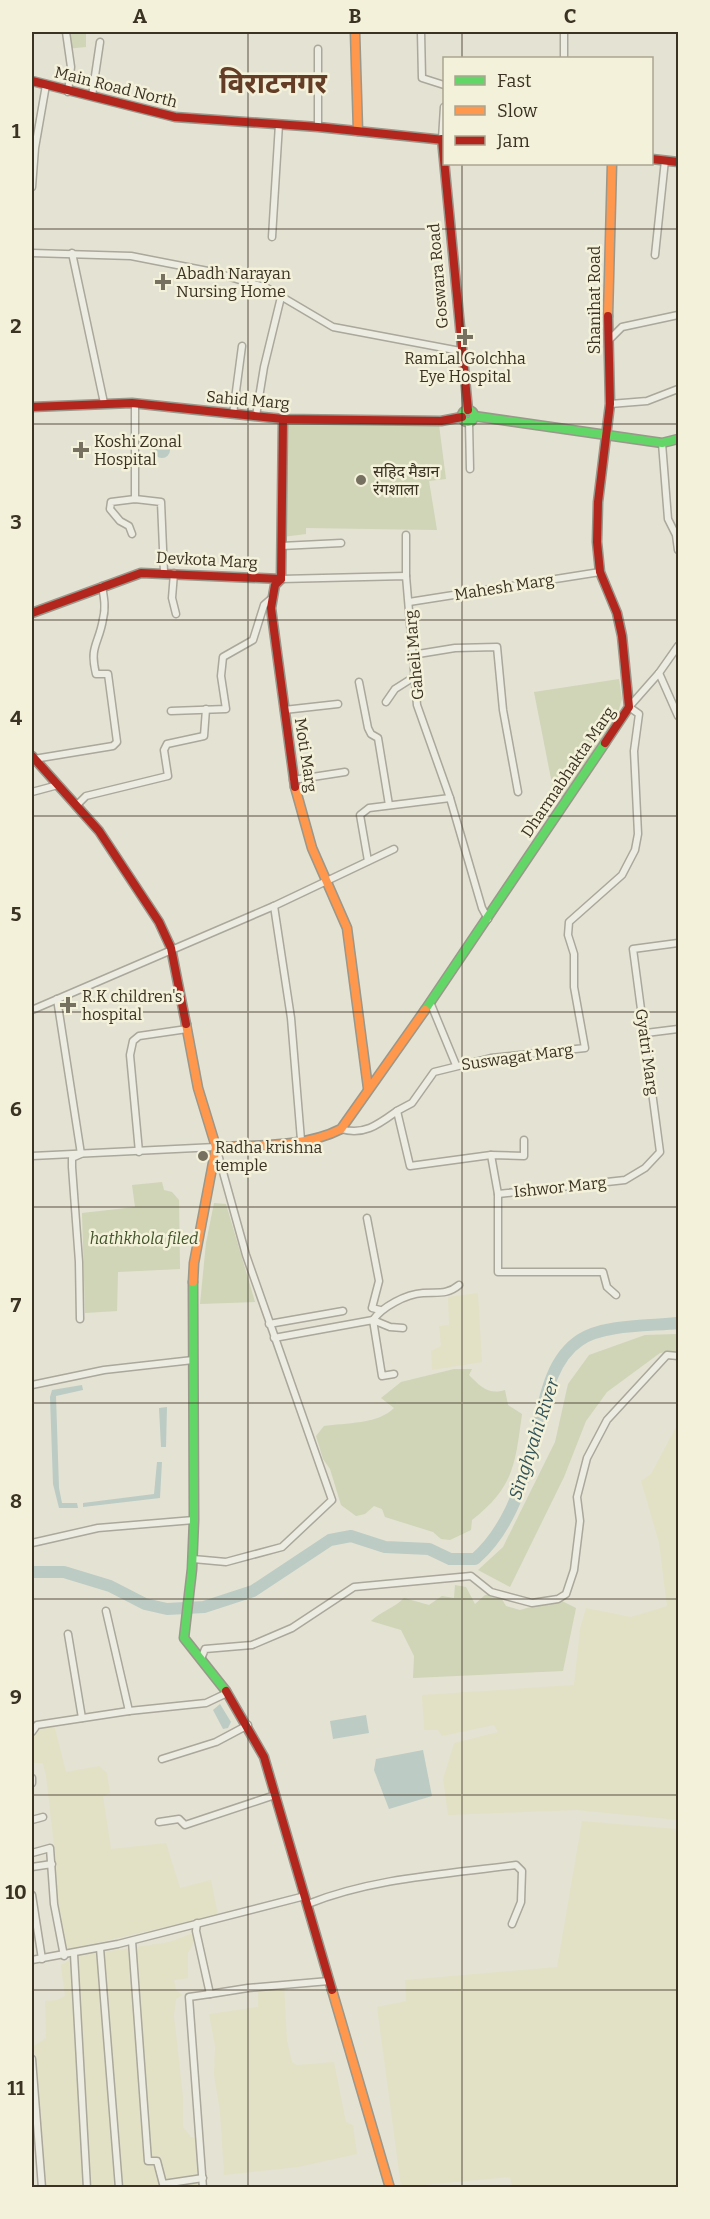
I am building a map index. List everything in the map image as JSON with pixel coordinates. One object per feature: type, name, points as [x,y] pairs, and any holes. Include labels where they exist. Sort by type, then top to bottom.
[{"type":"main road","points":[[355,32],[358,131]]},
{"type":"main road","name":"Main Road North","points":[[32,81],[162,116],[318,127],[443,140]]},
{"type":"main road","points":[[653,159],[678,162]]},
{"type":"main road","name":"Goswara Road","points":[[445,165],[460,351],[468,416]]},
{"type":"main road","name":"Shanihat Road","points":[[600,572],[598,512],[610,404],[612,165]]},
{"type":"main road","name":"Sahid Marg","points":[[32,407],[135,404],[283,418],[441,421],[468,416],[662,443],[678,439]]},
{"type":"main road","points":[[272,598],[275,585],[281,579],[283,418]]},
{"type":"main road","name":"Devkota Marg","points":[[32,613],[141,573],[164,572],[281,579]]},
{"type":"main road","points":[[600,572],[617,613],[622,636],[629,707]]},
{"type":"main road","name":"Moti Marg","points":[[272,598],[293,780],[301,816],[347,928],[368,1089]]},
{"type":"main road","name":"Dharmabhakta Marg","points":[[341,1129],[488,919],[629,707]]},
{"type":"main road","points":[[33,757],[105,840],[144,896],[171,948],[198,1089],[216,1147],[194,1263],[192,1303],[193,1559],[184,1638],[248,1725],[264,1757],[390,2187]]},
{"type":"main road","points":[[216,1147],[301,1140],[329,1135],[341,1129]]},
{"type":"street","points":[[66,32],[71,67],[68,92]]},
{"type":"street","points":[[421,32],[422,78],[443,85]]},
{"type":"street","points":[[564,32],[564,57]]},
{"type":"street","points":[[92,96],[100,42]]},
{"type":"street","points":[[318,49],[318,127]]},
{"type":"street","points":[[32,187],[35,148],[46,85]]},
{"type":"street","points":[[272,237],[279,124]]},
{"type":"street","points":[[655,255],[665,160]]},
{"type":"street","points":[[32,253],[131,256],[213,272],[267,288],[333,327],[460,351]]},
{"type":"street","points":[[72,253],[105,404]]},
{"type":"street","points":[[256,416],[264,367],[281,297]]},
{"type":"street","points":[[609,340],[622,327],[678,315]]},
{"type":"street","points":[[233,414],[242,346]]},
{"type":"street","points":[[610,404],[647,401],[678,389]]},
{"type":"street","points":[[135,404],[135,499]]},
{"type":"street","points":[[468,416],[470,469]]},
{"type":"street","points":[[662,443],[668,519],[676,535],[678,550]]},
{"type":"street","points":[[132,534],[129,526],[118,520],[110,506],[113,501],[135,499],[162,503],[164,572]]},
{"type":"street","name":"Gaheli Marg","points":[[406,535],[406,576],[417,705],[450,798],[482,908],[488,919]]},
{"type":"street","points":[[281,546],[341,543]]},
{"type":"street","name":"Mahesh Marg","points":[[409,603],[600,572]]},
{"type":"street","points":[[174,573],[172,598],[176,614]]},
{"type":"street","points":[[281,579],[406,576]]},
{"type":"street","points":[[33,757],[113,746],[117,742],[108,674],[96,674],[93,663],[93,644],[103,621],[102,586]]},
{"type":"street","points":[[171,711],[226,709],[221,676],[223,657],[253,640],[264,605],[272,598]]},
{"type":"street","name":"Dharmabhakta Marg","points":[[629,707],[659,673],[678,646]]},
{"type":"street","points":[[412,655],[455,648],[497,647],[502,710],[518,792]]},
{"type":"street","points":[[659,673],[678,716]]},
{"type":"street","points":[[386,702],[395,689],[414,677]]},
{"type":"street","points":[[359,682],[368,728],[371,734],[378,738],[388,805]]},
{"type":"street","points":[[284,710],[338,704]]},
{"type":"street","name":"Suswagat Marg","points":[[398,1111],[412,1103],[434,1071],[490,1058],[585,1048],[574,987],[574,954],[568,935],[569,922],[622,875],[635,850],[638,834],[634,751],[639,714],[629,707]]},
{"type":"street","points":[[76,806],[86,796],[168,776],[164,750],[167,744],[204,736],[206,709]]},
{"type":"street","points":[[293,780],[345,772]]},
{"type":"street","points":[[32,792],[58,785]]},
{"type":"street","points":[[368,861],[360,815],[369,808],[450,798]]},
{"type":"street","points":[[32,1010],[171,948],[274,906],[394,849]]},
{"type":"street","points":[[274,906],[291,1018],[301,1140]]},
{"type":"street","name":"Gyatri Marg","points":[[621,1180],[645,1168],[660,1152],[646,1033],[633,962],[633,949],[678,943]]},
{"type":"street","points":[[57,999],[81,1154]]},
{"type":"street","points":[[430,1002],[456,1065]]},
{"type":"street","points":[[139,1152],[130,1055],[133,1041],[139,1036],[187,1029]]},
{"type":"street","points":[[646,1033],[678,1029]]},
{"type":"street","points":[[341,1129],[354,1133],[372,1128],[398,1111],[410,1166],[491,1155],[524,1156],[524,1140]]},
{"type":"street","points":[[32,1156],[216,1147],[246,1255],[332,1500],[282,1547],[226,1562],[193,1559]]},
{"type":"street","points":[[80,1319],[80,1262],[72,1158],[81,1154]]},
{"type":"street","name":"Ishwor Marg","points":[[491,1155],[498,1194],[498,1272],[603,1272],[607,1287],[616,1295]]},
{"type":"street","name":"Ishwor Marg","points":[[498,1194],[621,1180]]},
{"type":"street","points":[[366,1218],[379,1281],[372,1308],[382,1376],[394,1374]]},
{"type":"street","points":[[373,1320],[380,1310],[419,1293],[450,1292],[459,1285]]},
{"type":"street","points":[[372,1308],[380,1310]]},
{"type":"street","points":[[269,1324],[343,1311]]},
{"type":"street","points":[[274,1338],[373,1320],[390,1327],[403,1328]]},
{"type":"street","points":[[201,1659],[206,1649],[252,1645],[292,1628],[354,1587],[471,1576],[491,1592],[532,1603],[558,1599],[566,1594],[574,1570],[580,1521],[577,1497],[587,1458],[607,1420],[667,1355],[678,1356]]},
{"type":"street","points":[[32,1385],[93,1372],[193,1360]]},
{"type":"street","points":[[32,1543],[98,1528],[194,1520]]},
{"type":"street","points":[[106,1611],[129,1711]]},
{"type":"street","points":[[68,1634],[82,1718]]},
{"type":"street","points":[[32,1732],[37,1725],[129,1711],[206,1703],[225,1694]]},
{"type":"street","points":[[162,1759],[216,1742],[248,1725]]},
{"type":"street","points":[[32,1778],[32,1783]]},
{"type":"street","points":[[159,1822],[179,1819],[185,1825],[275,1795]]},
{"type":"street","points":[[32,1820],[43,1817]]},
{"type":"street","points":[[32,1853],[51,1848],[54,1904],[64,1956]]},
{"type":"street","points":[[32,1867],[52,1864]]},
{"type":"street","points":[[32,1960],[74,1954],[197,1923],[376,1885],[516,1865],[522,1871],[521,1902],[512,1924]]},
{"type":"street","points":[[32,1895],[42,1959]]},
{"type":"street","points":[[197,1923],[196,1931],[210,1994]]},
{"type":"street","points":[[132,1941],[148,2161],[157,2161],[163,2184],[203,2178]]},
{"type":"street","points":[[100,1948],[119,2187]]},
{"type":"street","points":[[74,1954],[87,2187]]},
{"type":"street","points":[[203,2187],[189,1997],[330,1980]]},
{"type":"street","points":[[32,2059],[42,2187]]},
{"type":"green space","points":[[67,32],[86,32],[86,47],[66,49]]},
{"type":"green space","name":"सहिद मैडान रंगशाला","points":[[286,424],[439,425],[446,479],[429,481],[437,530],[306,528],[306,534],[282,537]]},
{"type":"green space","points":[[619,679],[622,699],[617,715],[563,798],[554,794],[534,692]]},
{"type":"green space","name":"hathkhola filed","points":[[162,1182],[164,1190],[172,1192],[179,1200],[180,1269],[118,1272],[117,1311],[85,1313],[82,1213],[135,1207],[132,1185]]},
{"type":"green space","points":[[214,1203],[226,1204],[255,1302],[200,1304],[206,1243]]},
{"type":"green space","points":[[478,1293],[482,1362],[432,1370],[431,1351],[441,1346],[439,1326],[449,1325],[448,1297]]},
{"type":"green space","points":[[678,1334],[678,1351],[660,1353],[607,1392],[586,1421],[564,1477],[510,1587],[478,1570],[503,1547],[555,1442],[568,1384],[589,1355],[645,1335]]},
{"type":"green space","points":[[454,1369],[472,1369],[469,1375],[489,1391],[505,1390],[508,1405],[522,1414],[510,1474],[497,1497],[472,1520],[471,1530],[450,1540],[441,1539],[433,1532],[385,1517],[382,1509],[374,1506],[365,1514],[356,1516],[341,1505],[330,1469],[323,1459],[316,1436],[324,1426],[361,1422],[380,1417],[394,1408],[381,1398],[401,1382]]},
{"type":"green space","points":[[676,1427],[678,1820],[576,1810],[448,1815],[443,1779],[454,1743],[498,1732],[494,1725],[442,1736],[438,1730],[424,1730],[422,1695],[574,1685],[580,1629],[586,1608],[631,1617],[667,1606],[659,1543],[641,1481],[651,1474]]},
{"type":"green space","points":[[455,1585],[466,1587],[475,1604],[485,1595],[499,1594],[506,1606],[520,1610],[558,1599],[576,1608],[563,1671],[413,1678],[414,1656],[401,1630],[371,1621],[404,1598],[429,1605],[442,1596],[454,1598]]},
{"type":"green space","points":[[54,1725],[66,1772],[99,1766],[107,1773],[110,1793],[103,1796],[111,1849],[166,1843],[180,1888],[211,1880],[218,1915],[65,1950],[55,1893],[56,1863],[46,1776],[43,1763],[32,1763],[32,1736],[37,1728]]},
{"type":"green space","points":[[582,1821],[678,1829],[678,2187],[512,2187],[510,2177],[401,2187],[377,2007],[406,2001],[405,1980],[557,1967]]},
{"type":"green space","points":[[193,1933],[196,1938],[188,1953],[188,1978],[174,1980],[176,1990],[182,1995],[176,1999],[174,2016],[183,2097],[183,2127],[191,2137],[198,2138],[200,2187],[45,2187],[34,2046],[46,2038],[45,2001],[57,2000],[65,1996],[61,1965],[78,1956],[169,1942]]},
{"type":"green space","points":[[284,1984],[287,2041],[292,2062],[297,2065],[334,2062],[346,2122],[353,2125],[357,2154],[298,2167],[224,2175],[220,2112],[214,2075],[215,2046],[209,2014],[258,2007],[258,1988]]},
{"type":"shaded area","points":[[162,442],[168,444],[170,450],[168,456],[162,458],[156,456],[154,450],[156,444]]},
{"type":"shaded area","points":[[82,1385],[83,1390],[56,1396],[59,1488],[62,1503],[77,1503],[78,1508],[59,1508],[53,1484],[50,1397],[52,1390]]},
{"type":"shaded area","points":[[167,1407],[166,1447],[161,1447],[159,1408]]},
{"type":"shaded area","points":[[157,1462],[162,1462],[160,1498],[83,1507],[83,1503],[154,1494]]},
{"type":"shaded area","points":[[220,1704],[231,1722],[228,1728],[223,1729],[213,1710]]},
{"type":"shaded area","points":[[366,1715],[369,1733],[333,1739],[330,1721]]},
{"type":"shaded area","points":[[423,1750],[432,1796],[389,1809],[374,1770],[376,1759]]},
{"type":"waterway","name":"Singhyahi River","points":[[32,1572],[64,1572],[110,1586],[145,1604],[167,1609],[204,1607],[253,1591],[330,1540],[351,1536],[385,1547],[429,1549],[450,1559],[475,1559],[495,1536],[511,1510],[528,1466],[552,1376],[568,1350],[580,1340],[601,1331],[678,1323]]},
{"type":"traffic: fast","points":[[470,410],[474,416],[470,422],[466,422],[462,414],[470,410]]},
{"type":"traffic: fast","points":[[474,416],[662,443],[678,439]]},
{"type":"traffic: fast","points":[[425,1010],[605,743]]},
{"type":"traffic: fast","points":[[193,1282],[194,1520],[192,1569],[184,1638],[226,1691]]},
{"type":"traffic: slow","points":[[355,32],[358,131]]},
{"type":"traffic: slow","points":[[608,316],[612,165]]},
{"type":"traffic: slow","points":[[295,787],[312,848],[347,928],[368,1088]]},
{"type":"traffic: slow","points":[[216,1147],[296,1143],[341,1129],[425,1010]]},
{"type":"traffic: slow","points":[[186,1024],[198,1088],[216,1147],[194,1263],[193,1282]]},
{"type":"traffic: slow","points":[[332,1990],[390,2188]]},
{"type":"traffic: jam","points":[[32,81],[175,117],[318,127],[443,140]]},
{"type":"traffic: jam","points":[[442,139],[443,149]]},
{"type":"traffic: jam","points":[[653,159],[678,162]]},
{"type":"traffic: jam","points":[[444,165],[468,410]]},
{"type":"traffic: jam","points":[[605,743],[629,707],[622,636],[617,613],[600,572],[597,542],[598,502],[610,404],[608,316]]},
{"type":"traffic: jam","points":[[32,407],[132,403],[283,419],[441,421],[462,417]]},
{"type":"traffic: jam","points":[[283,419],[281,579],[275,585],[271,608],[295,787]]},
{"type":"traffic: jam","points":[[32,613],[141,573],[281,579]]},
{"type":"traffic: jam","points":[[32,756],[99,831],[159,922],[171,948],[186,1024]]},
{"type":"traffic: jam","points":[[226,1691],[264,1757],[332,1990]]},
{"type":"place","name":"Abadh Narayan Nursing Home","points":[[163,282]]},
{"type":"place","name":"RamLal Golchha Eye Hospital","points":[[465,337]]},
{"type":"place","name":"Koshi Zonal Hospital","points":[[81,450]]},
{"type":"place","name":"सहिद मैडान रंगशाला","points":[[361,480]]},
{"type":"place","name":"R.K children's hospital","points":[[68,1005]]},
{"type":"place","name":"Radha krishna temple","points":[[203,1156]]},
{"type":"district","name":"विराटनगर","points":[[273,83]]}]
